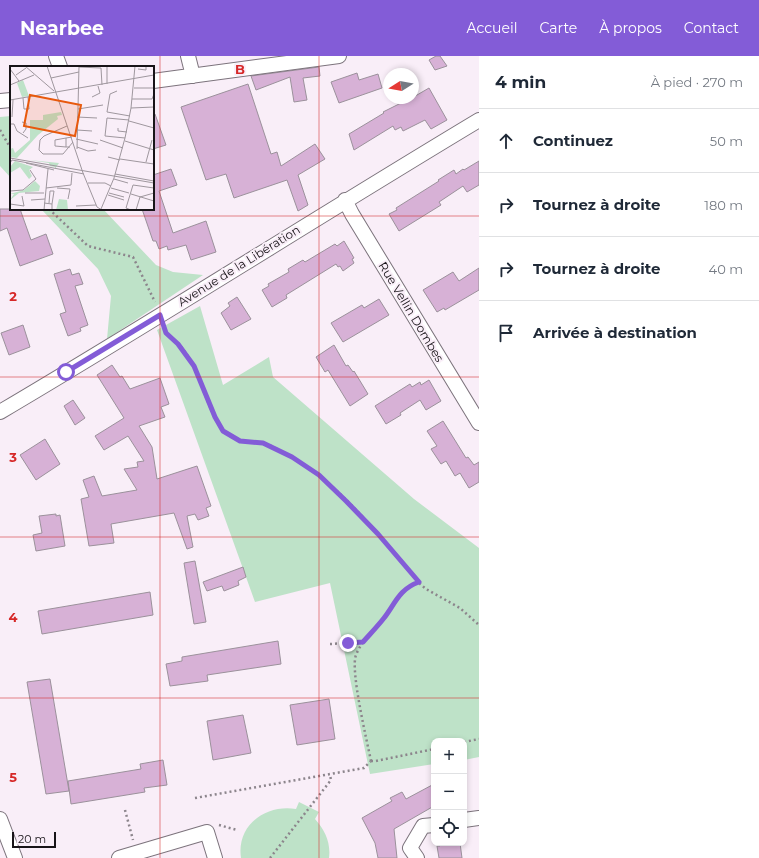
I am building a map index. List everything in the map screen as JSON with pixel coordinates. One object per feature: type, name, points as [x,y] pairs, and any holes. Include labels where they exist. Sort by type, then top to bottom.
[{"type":"street","points":[[56,56],[60,66]]},
{"type":"street","points":[[188,56],[193,76]]},
{"type":"street","points":[[154,81],[296,59],[339,56]]},
{"type":"street","points":[[0,101],[10,100]]},
{"type":"street","name":"Avenue de la Libération","points":[[0,412],[345,200],[479,120]]},
{"type":"street","name":"Rue Vellin Dombes","points":[[345,200],[352,214],[479,423]]},
{"type":"street","points":[[467,820],[479,818]]},
{"type":"street","points":[[0,819],[15,858]]},
{"type":"street","points":[[417,858],[410,848],[423,826],[431,825]]},
{"type":"street","points":[[119,858],[207,832],[215,858]]},
{"type":"path","points":[[0,130],[10,147]]},
{"type":"path","points":[[50,210],[88,246],[133,257],[160,315],[166,333],[178,344],[194,366],[215,417],[223,431],[240,441],[263,443],[292,457],[319,475],[378,534],[426,589],[460,608],[479,625]]},
{"type":"path","points":[[371,761],[354,674],[355,656],[363,642],[385,617],[396,599],[411,585],[419,582]]},
{"type":"path","points":[[330,644],[363,642]]},
{"type":"path","points":[[467,741],[479,739]]},
{"type":"path","points":[[371,761],[376,762],[431,750]]},
{"type":"path","points":[[195,798],[364,768],[371,761]]},
{"type":"path","points":[[270,858],[331,780],[330,775]]},
{"type":"path","points":[[125,810],[136,853]]},
{"type":"green space","points":[[10,116],[10,177],[0,166],[0,117]]},
{"type":"green space","points":[[42,210],[104,210],[156,265],[173,272],[203,275],[107,339],[111,296],[98,269]]},
{"type":"green space","points":[[200,306],[223,385],[269,357],[273,377],[414,499],[479,548],[479,757],[467,759],[467,738],[431,738],[431,764],[370,774],[330,583],[255,602],[157,330]]},
{"type":"green space","points":[[299,802],[319,812],[315,819],[322,828],[328,842],[329,858],[241,858],[243,836],[255,819],[274,810],[285,808],[296,809]]},
{"type":"building","points":[[436,56],[440,56],[447,66],[435,70],[429,60]]},
{"type":"building","points":[[319,67],[320,76],[303,78],[307,100],[294,102],[290,77],[256,90],[251,76]]},
{"type":"building","points":[[357,73],[359,80],[378,74],[382,88],[339,103],[331,82]]},
{"type":"building","points":[[248,84],[271,154],[277,152],[281,166],[315,144],[325,159],[298,175],[308,205],[298,211],[287,180],[234,198],[226,174],[206,180],[181,107]]},
{"type":"building","points":[[429,88],[447,120],[431,129],[425,120],[403,131],[401,127],[395,130],[393,126],[354,150],[349,134],[384,113],[383,112],[399,104],[419,104],[419,94]]},
{"type":"building","points":[[154,114],[155,114],[166,145],[154,149]]},
{"type":"building","points":[[479,161],[479,185],[467,192],[463,186],[439,202],[441,205],[399,231],[389,214],[454,170],[456,174]]},
{"type":"building","points":[[171,169],[177,185],[159,191],[173,233],[206,221],[216,252],[191,260],[186,245],[168,250],[167,246],[159,249],[156,241],[153,241],[142,210],[154,210],[154,175]]},
{"type":"building","points":[[0,209],[20,210],[31,240],[46,234],[53,254],[20,266],[7,228],[0,231]]},
{"type":"building","points":[[344,241],[354,258],[352,259],[354,263],[343,271],[340,266],[338,267],[336,264],[286,295],[287,298],[272,307],[262,290],[269,286],[268,284],[289,272],[288,269],[303,260],[305,262],[335,244],[337,246]]},
{"type":"building","points":[[479,268],[479,290],[445,310],[444,308],[437,312],[423,290],[453,272],[459,281]]},
{"type":"building","points":[[70,269],[72,275],[79,273],[83,284],[75,286],[88,325],[80,328],[81,331],[68,336],[60,314],[66,312],[54,274]]},
{"type":"building","points":[[237,297],[251,319],[231,330],[221,313],[230,306],[228,303]]},
{"type":"building","points":[[379,299],[389,315],[343,342],[331,323],[362,305],[364,308]]},
{"type":"building","points":[[23,325],[30,347],[9,355],[1,333]]},
{"type":"building","points":[[334,345],[346,366],[348,365],[353,372],[354,371],[368,394],[350,406],[328,370],[325,372],[316,357]]},
{"type":"building","points":[[112,365],[120,377],[122,376],[130,389],[160,378],[169,404],[161,407],[165,417],[139,426],[152,447],[157,479],[197,466],[211,506],[206,508],[209,516],[198,520],[195,514],[187,516],[193,547],[187,549],[174,513],[111,524],[114,543],[89,546],[81,499],[89,497],[83,480],[94,476],[102,496],[137,490],[124,469],[138,467],[137,462],[144,461],[128,436],[104,450],[95,436],[124,418],[97,375]]},
{"type":"building","points":[[429,380],[441,401],[426,410],[420,400],[400,413],[401,415],[386,424],[375,406],[410,384],[412,387],[420,382],[421,385]]},
{"type":"building","points":[[73,400],[85,418],[75,425],[64,406]]},
{"type":"building","points":[[443,421],[466,458],[468,457],[474,465],[479,462],[479,482],[469,488],[460,473],[455,476],[446,461],[441,464],[431,449],[437,446],[427,431]]},
{"type":"building","points":[[45,439],[60,464],[36,480],[20,455]]},
{"type":"building","points":[[56,514],[56,516],[60,515],[65,546],[36,551],[33,535],[42,533],[39,516]]},
{"type":"building","points":[[195,561],[206,622],[194,624],[184,563]]},
{"type":"building","points":[[243,567],[246,577],[238,581],[239,585],[224,591],[222,586],[207,591],[203,582]]},
{"type":"building","points":[[150,592],[153,615],[42,634],[38,611]]},
{"type":"building","points":[[278,641],[281,664],[207,675],[208,681],[170,686],[166,664],[182,661],[182,657]]},
{"type":"building","points":[[50,679],[69,791],[46,794],[27,682]]},
{"type":"building","points":[[329,699],[335,739],[297,745],[290,705]]},
{"type":"building","points":[[243,715],[251,753],[213,760],[207,721]]},
{"type":"building","points":[[163,760],[167,785],[144,788],[145,792],[71,804],[68,781],[141,769],[140,764]]},
{"type":"building","points":[[431,786],[431,808],[394,829],[397,858],[378,858],[375,843],[362,818],[392,801],[390,798],[402,792],[406,799]]},
{"type":"building","points":[[437,846],[460,846],[462,858],[439,858]]},
{"type":"route","points":[[66,372],[160,315],[164,330],[168,336],[178,344],[194,366],[215,417],[223,431],[240,441],[263,443],[292,457],[319,475],[378,534],[419,582],[411,585],[396,599],[385,617],[363,642],[348,643]]}]
